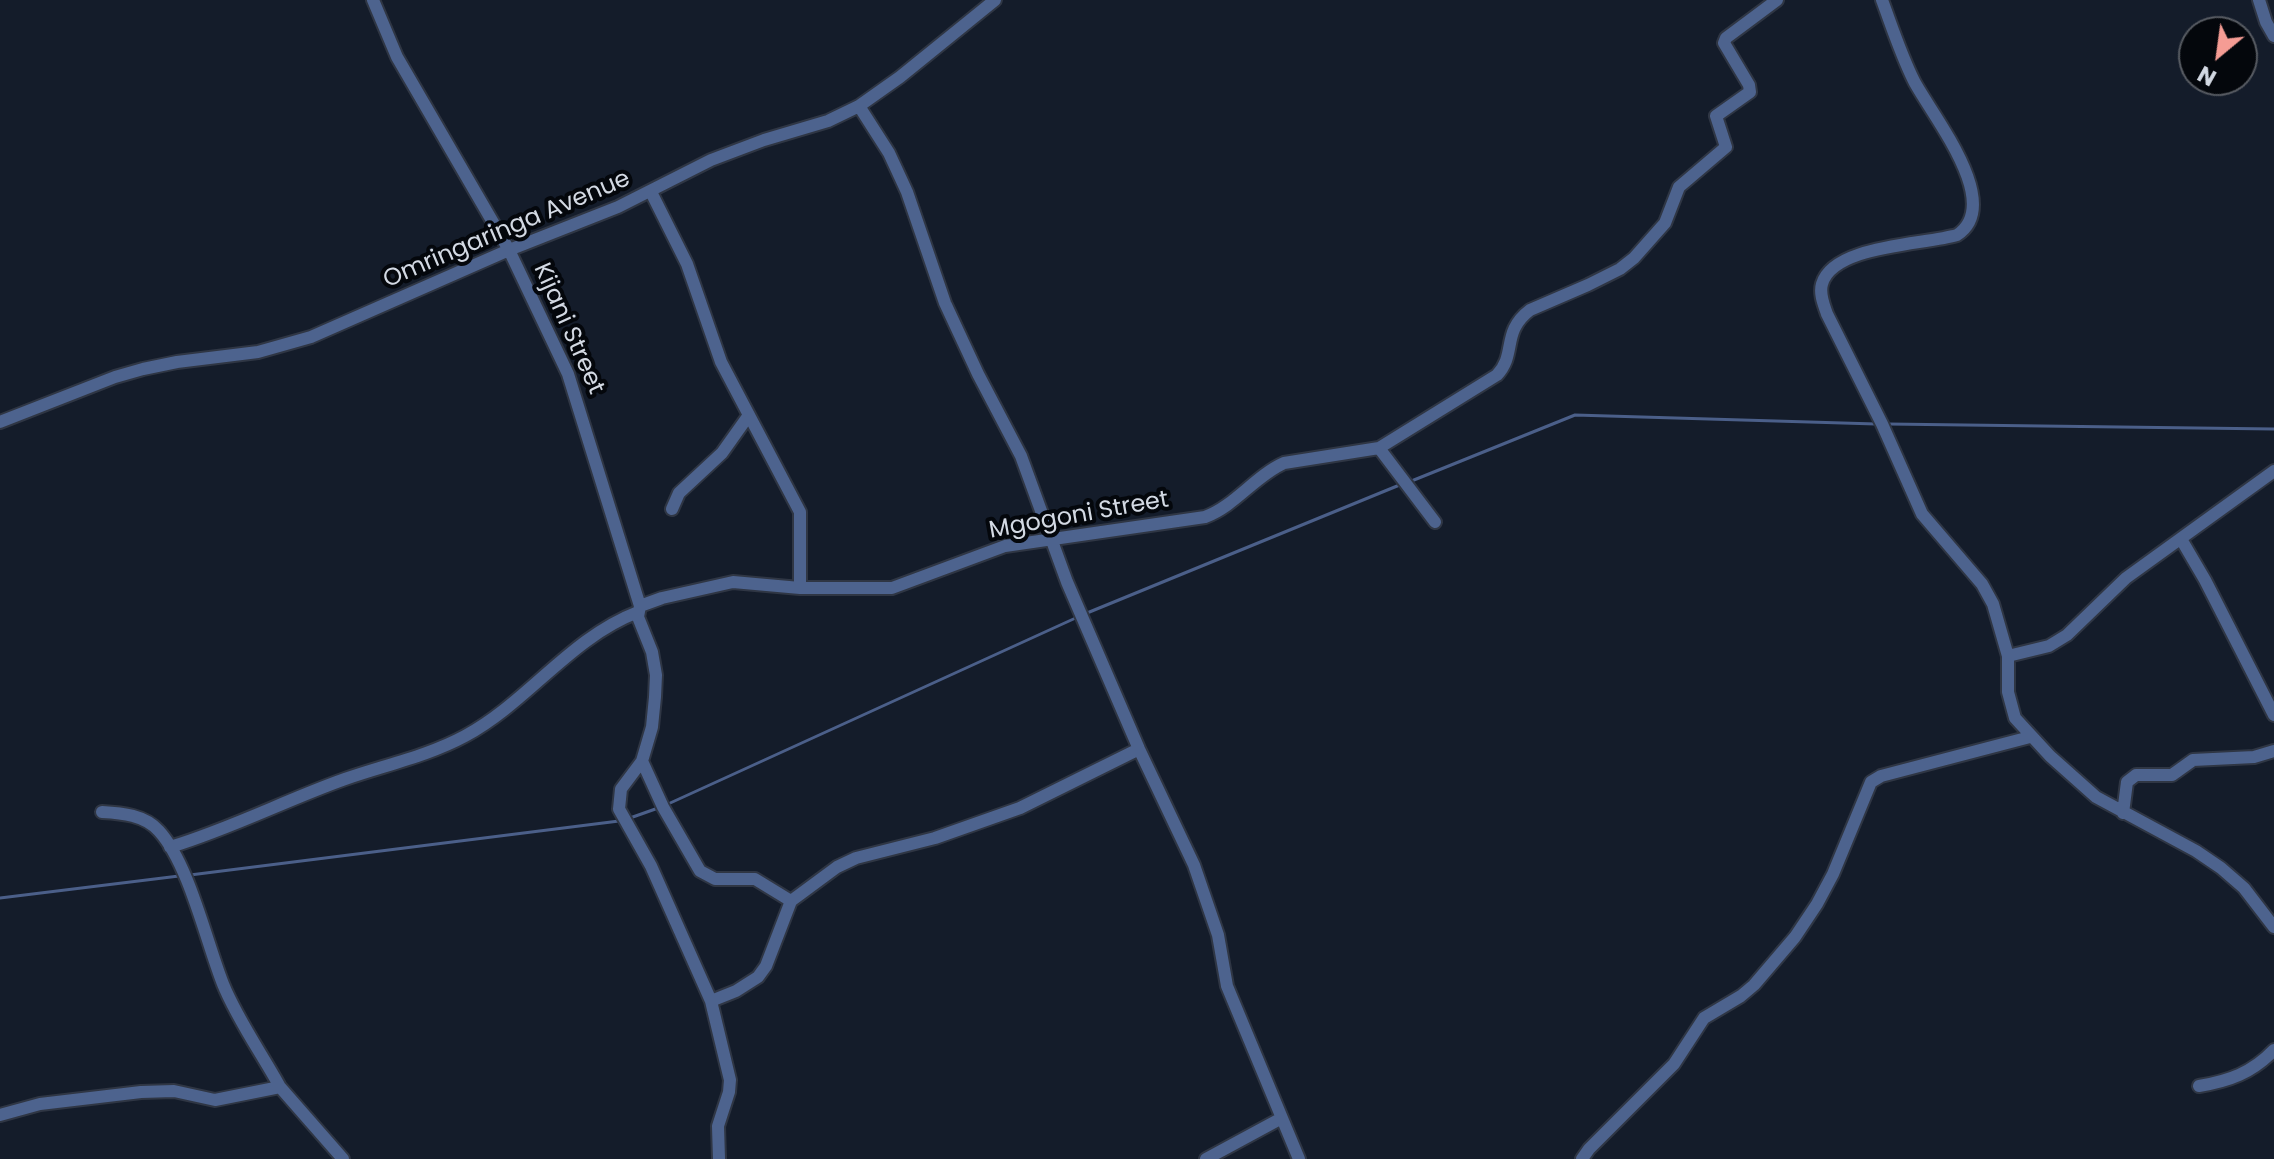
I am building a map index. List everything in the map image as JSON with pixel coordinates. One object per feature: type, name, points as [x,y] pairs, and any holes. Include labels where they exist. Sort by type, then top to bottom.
[{"type":"street","name":"Kijani Street","points":[[373,0],[397,57],[509,250],[568,374],[639,609]]},
{"type":"street","name":"Omringaringa Avenue","points":[[0,422],[143,369],[258,352],[311,337],[509,250],[591,219],[711,160],[828,121],[859,106],[900,77],[995,0]]},
{"type":"street","name":"Mgogoni Street","points":[[170,847],[214,834],[345,779],[440,749],[519,698],[595,634],[662,598],[733,582],[800,588],[892,588],[1005,546],[1205,517],[1217,512],[1273,468],[1284,463],[1379,448],[1497,375],[1504,364],[1512,330],[1518,319],[1530,310],[1620,269],[1660,230],[1679,187],[1726,147],[1716,116],[1750,92],[1724,43],[1726,38],[1777,0]]},
{"type":"street","points":[[1882,0],[1915,84],[1955,147],[1972,196],[1973,212],[1967,226],[1957,235],[1861,253],[1831,267],[1822,285],[1821,297],[1827,314],[1882,424],[1922,514],[1982,584],[1993,604],[2008,656],[2007,673],[2015,718],[2030,737],[2096,797],[2196,851],[2221,868],[2244,888],[2274,927]]},
{"type":"street","points":[[2259,0],[2274,36]]},
{"type":"street","points":[[859,106],[889,153],[907,192],[945,303],[1021,456],[1067,582],[1139,749],[1194,865],[1218,935],[1227,986],[1299,1159]]},
{"type":"street","points":[[651,192],[687,264],[715,350],[800,512],[800,588]]},
{"type":"street","points":[[672,509],[679,493],[722,453],[749,415]]},
{"type":"street","points":[[1379,448],[1435,522]]},
{"type":"street","points":[[2008,656],[2049,646],[2067,635],[2126,578],[2274,471]]},
{"type":"street","points":[[2181,539],[2274,715]]},
{"type":"street","points":[[639,609],[656,675],[652,727],[642,761],[621,789],[619,809],[651,866],[711,1001],[730,1080],[718,1126],[719,1159]]},
{"type":"street","points":[[1582,1159],[1674,1064],[1704,1018],[1754,985],[1795,937],[1833,874],[1871,782],[1881,776],[2030,737]]},
{"type":"street","points":[[711,1001],[736,991],[758,977],[766,966],[791,901],[823,876],[856,858],[935,838],[1020,808],[1139,749]]},
{"type":"street","points":[[2123,813],[2127,782],[2136,775],[2172,775],[2193,760],[2254,757],[2274,751]]},
{"type":"street","points":[[642,761],[663,807],[700,871],[715,879],[755,879],[791,901]]},
{"type":"street","points":[[102,812],[124,813],[150,823],[162,835],[196,907],[225,989],[280,1087],[343,1159]]},
{"type":"street","points":[[2199,1086],[2240,1076],[2256,1067],[2274,1050]]},
{"type":"street","points":[[0,1115],[40,1104],[141,1092],[174,1091],[215,1100],[280,1087]]},
{"type":"street","points":[[1206,1159],[1280,1119]]},
{"type":"waterway","points":[[1409,482],[1575,415],[1876,424]]},
{"type":"waterway","points":[[1888,424],[2274,429]]},
{"type":"waterway","points":[[1087,613],[1402,484]]},
{"type":"waterway","points":[[668,804],[1080,616]]},
{"type":"waterway","points":[[630,818],[661,807]]},
{"type":"waterway","points":[[190,875],[619,821]]},
{"type":"waterway","points":[[0,898],[179,876]]}]
